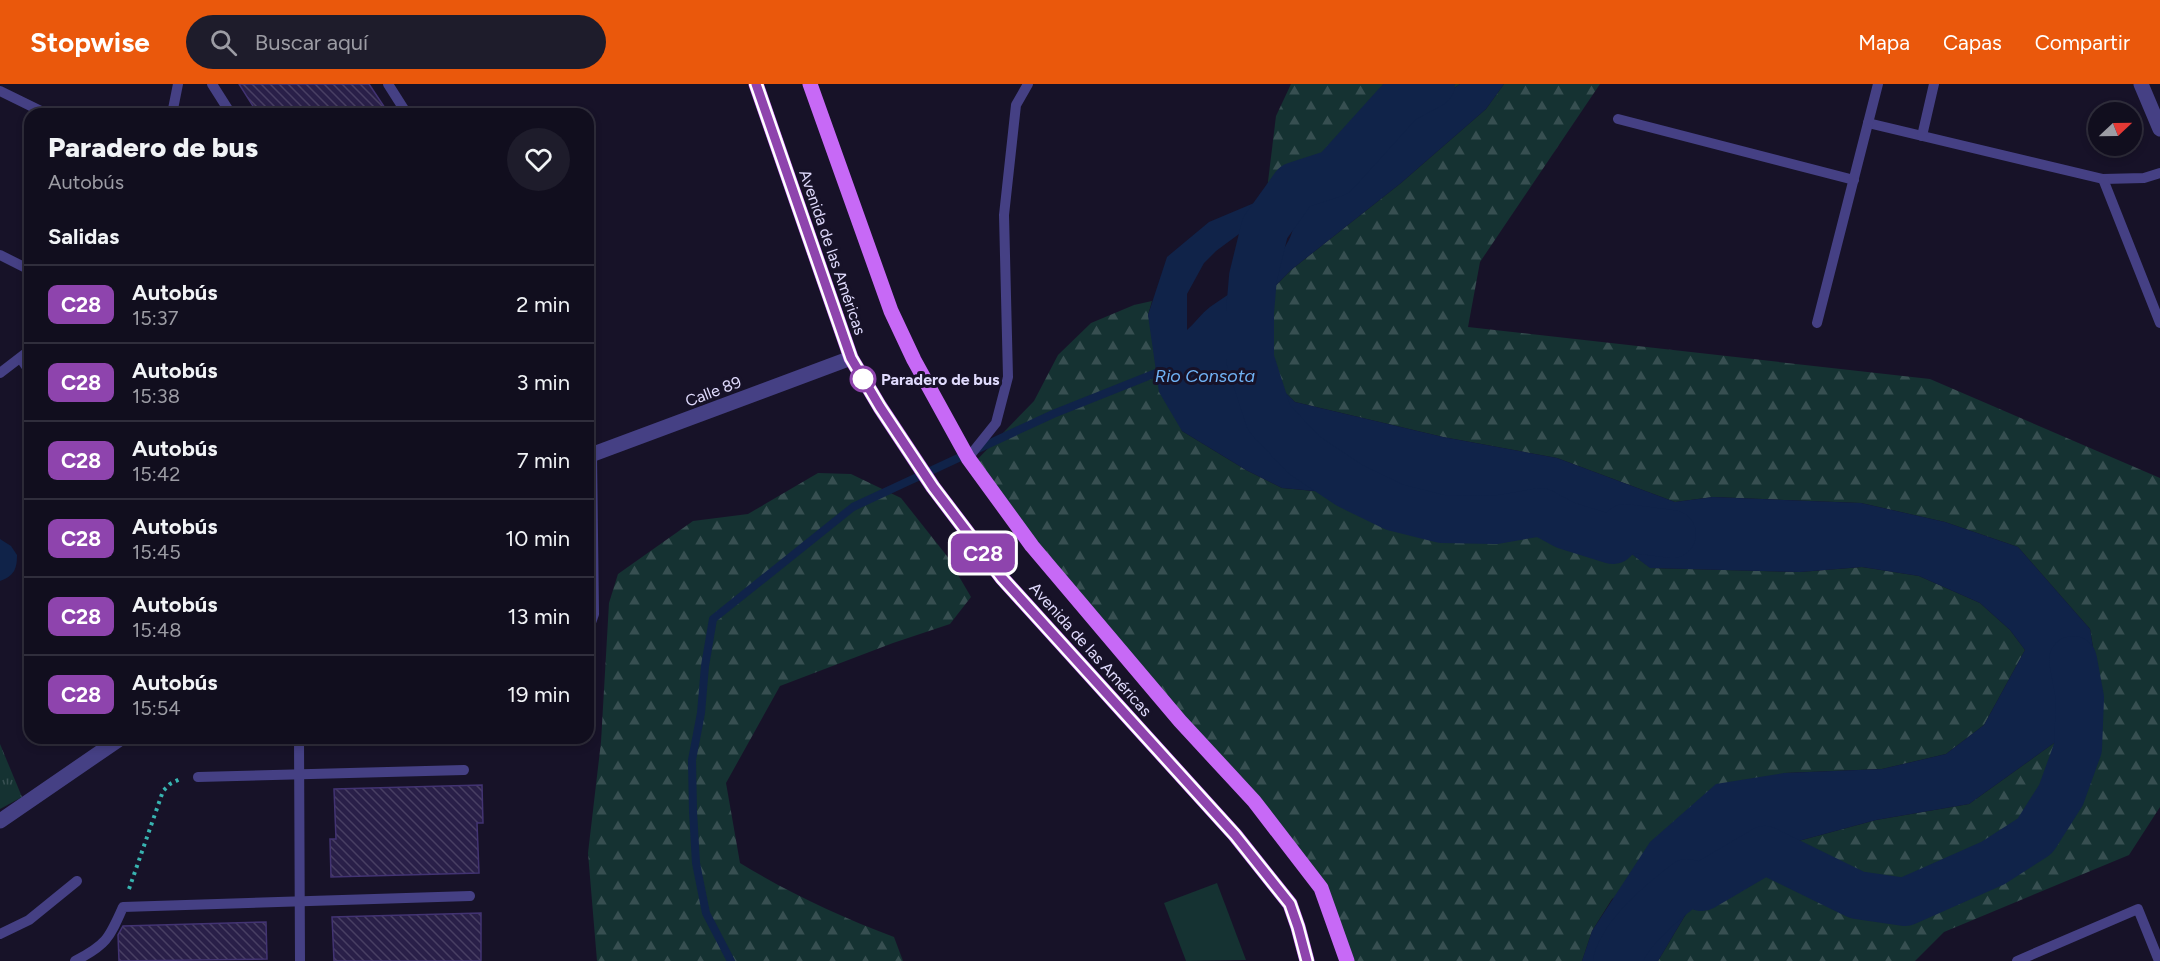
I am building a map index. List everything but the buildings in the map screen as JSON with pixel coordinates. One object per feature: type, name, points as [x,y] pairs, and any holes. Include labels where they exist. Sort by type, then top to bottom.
[{"type":"main road","name":"Avenida de las Américas","points":[[756,84],[851,358],[880,407],[933,487],[1002,578],[1235,835],[1290,904],[1307,961]]},
{"type":"main road","name":"Avenida de las Américas","points":[[810,84],[891,311],[914,360],[968,458],[1032,546],[1180,721],[1254,801],[1321,888],[1347,961]]},
{"type":"street","points":[[2145,86],[2160,129]]},
{"type":"street","name":"Calle 89","points":[[594,454],[851,358]]},
{"type":"street","points":[[0,822],[112,744]]},
{"type":"lane","points":[[173,108],[178,84]]},
{"type":"lane","points":[[212,84],[227,108]]},
{"type":"lane","points":[[388,84],[403,108]]},
{"type":"lane","points":[[968,458],[996,423],[1008,377],[1004,215],[1016,105],[1028,84]]},
{"type":"lane","points":[[1817,323],[1878,84]]},
{"type":"lane","points":[[1922,136],[1934,84]]},
{"type":"lane","points":[[0,91],[34,108]]},
{"type":"lane","points":[[1618,119],[1854,180]]},
{"type":"lane","points":[[1868,123],[2103,179],[2144,177],[2160,172]]},
{"type":"lane","points":[[2103,179],[2160,323]]},
{"type":"lane","points":[[0,255],[24,267]]},
{"type":"lane","points":[[0,373],[24,356]]},
{"type":"lane","points":[[21,359],[24,363]]},
{"type":"lane","points":[[299,744],[300,961]]},
{"type":"lane","points":[[198,777],[464,770]]},
{"type":"lane","points":[[0,934],[29,920],[77,881]]},
{"type":"lane","points":[[75,961],[99,949],[113,930],[123,907],[470,896]]},
{"type":"lane","points":[[2017,961],[2138,909],[2159,961]]},
{"type":"path","points":[[123,907],[162,791],[180,778],[198,777]]},
{"type":"green space","points":[[1291,84],[1460,84],[1335,173],[1266,198],[1276,116]]},
{"type":"green space","points":[[1504,84],[1600,84],[1480,262],[1468,327],[1930,379],[2160,478],[2160,807],[2129,855],[1944,932],[1915,961],[1658,961],[1702,887],[1765,850],[1876,820],[1969,804],[2103,708],[2090,629],[2018,547],[1945,522],[1861,503],[1713,497],[1675,502],[1557,458],[1443,437],[1295,402],[1250,359],[1250,312],[1291,270],[1401,183],[1486,109]]},
{"type":"green space","points":[[1152,301],[1148,315],[1182,431],[1246,470],[1282,488],[1541,512],[1613,540],[1651,568],[1800,572],[1862,567],[1919,576],[1980,603],[2010,630],[2025,650],[1984,725],[1946,754],[1882,769],[1784,773],[1612,899],[1592,931],[1582,961],[1347,961],[1321,888],[972,465],[1034,401],[1058,355],[1091,323],[1134,305]]},
{"type":"green space","points":[[818,473],[851,474],[901,498],[947,556],[971,597],[950,624],[780,686],[726,783],[740,863],[816,904],[894,937],[903,961],[597,961],[588,853],[601,742],[609,603],[618,574],[693,521],[748,514]]},
{"type":"green space","points":[[0,744],[22,797],[0,809]]},
{"type":"green space","points":[[1217,883],[1246,960],[1186,961],[1164,903]]},
{"type":"water","name":"Rio Consota","points":[[1460,84],[1504,84],[1486,109],[1401,183],[1291,270],[1250,312],[1251,359],[1295,402],[1443,437],[1557,458],[1675,502],[1713,497],[1861,503],[1945,522],[2018,547],[2090,629],[2103,708],[1969,804],[1876,820],[1765,850],[1702,887],[1658,961],[1582,961],[1592,931],[1650,842],[1716,784],[1784,773],[1882,769],[1946,754],[1984,725],[2025,650],[2010,630],[1980,603],[1919,576],[1862,567],[1800,572],[1650,568],[1613,540],[1541,512],[1282,488],[1246,470],[1182,431],[1159,392],[1148,315],[1167,257],[1209,222],[1335,173]],"holes":[[[1265,228],[1293,229],[1288,242],[1270,264],[1210,307],[1187,330],[1187,294],[1204,263],[1216,251],[1239,234]]]},
{"type":"water","points":[[0,539],[11,546],[17,555],[14,571],[9,577],[0,581]]},
{"type":"waterway","points":[[1431,84],[1401,100],[1335,173],[1295,186],[1265,228],[1253,277],[1250,359],[1269,418],[1304,455],[1349,485],[1394,507],[1442,519],[1495,520],[1541,512],[1565,525],[1613,540],[1625,528],[1672,534]]},
{"type":"waterway","points":[[731,961],[706,913],[696,863],[693,811],[692,760],[701,713],[705,666],[713,619],[853,507],[1053,414],[1166,369]]},
{"type":"waterway","points":[[1617,961],[1622,949],[1637,928],[1687,883],[1702,887],[1765,850],[1857,895],[1905,902],[1993,863],[2035,836],[2061,795],[2078,748],[2080,698],[2073,660]]},
{"type":"bus line","name":"C28","points":[[756,84],[851,358],[880,407],[933,487],[1002,578],[1235,835],[1290,904],[1307,961]]},
{"type":"place","name":"Paradero de bus","points":[[863,379]]}]
